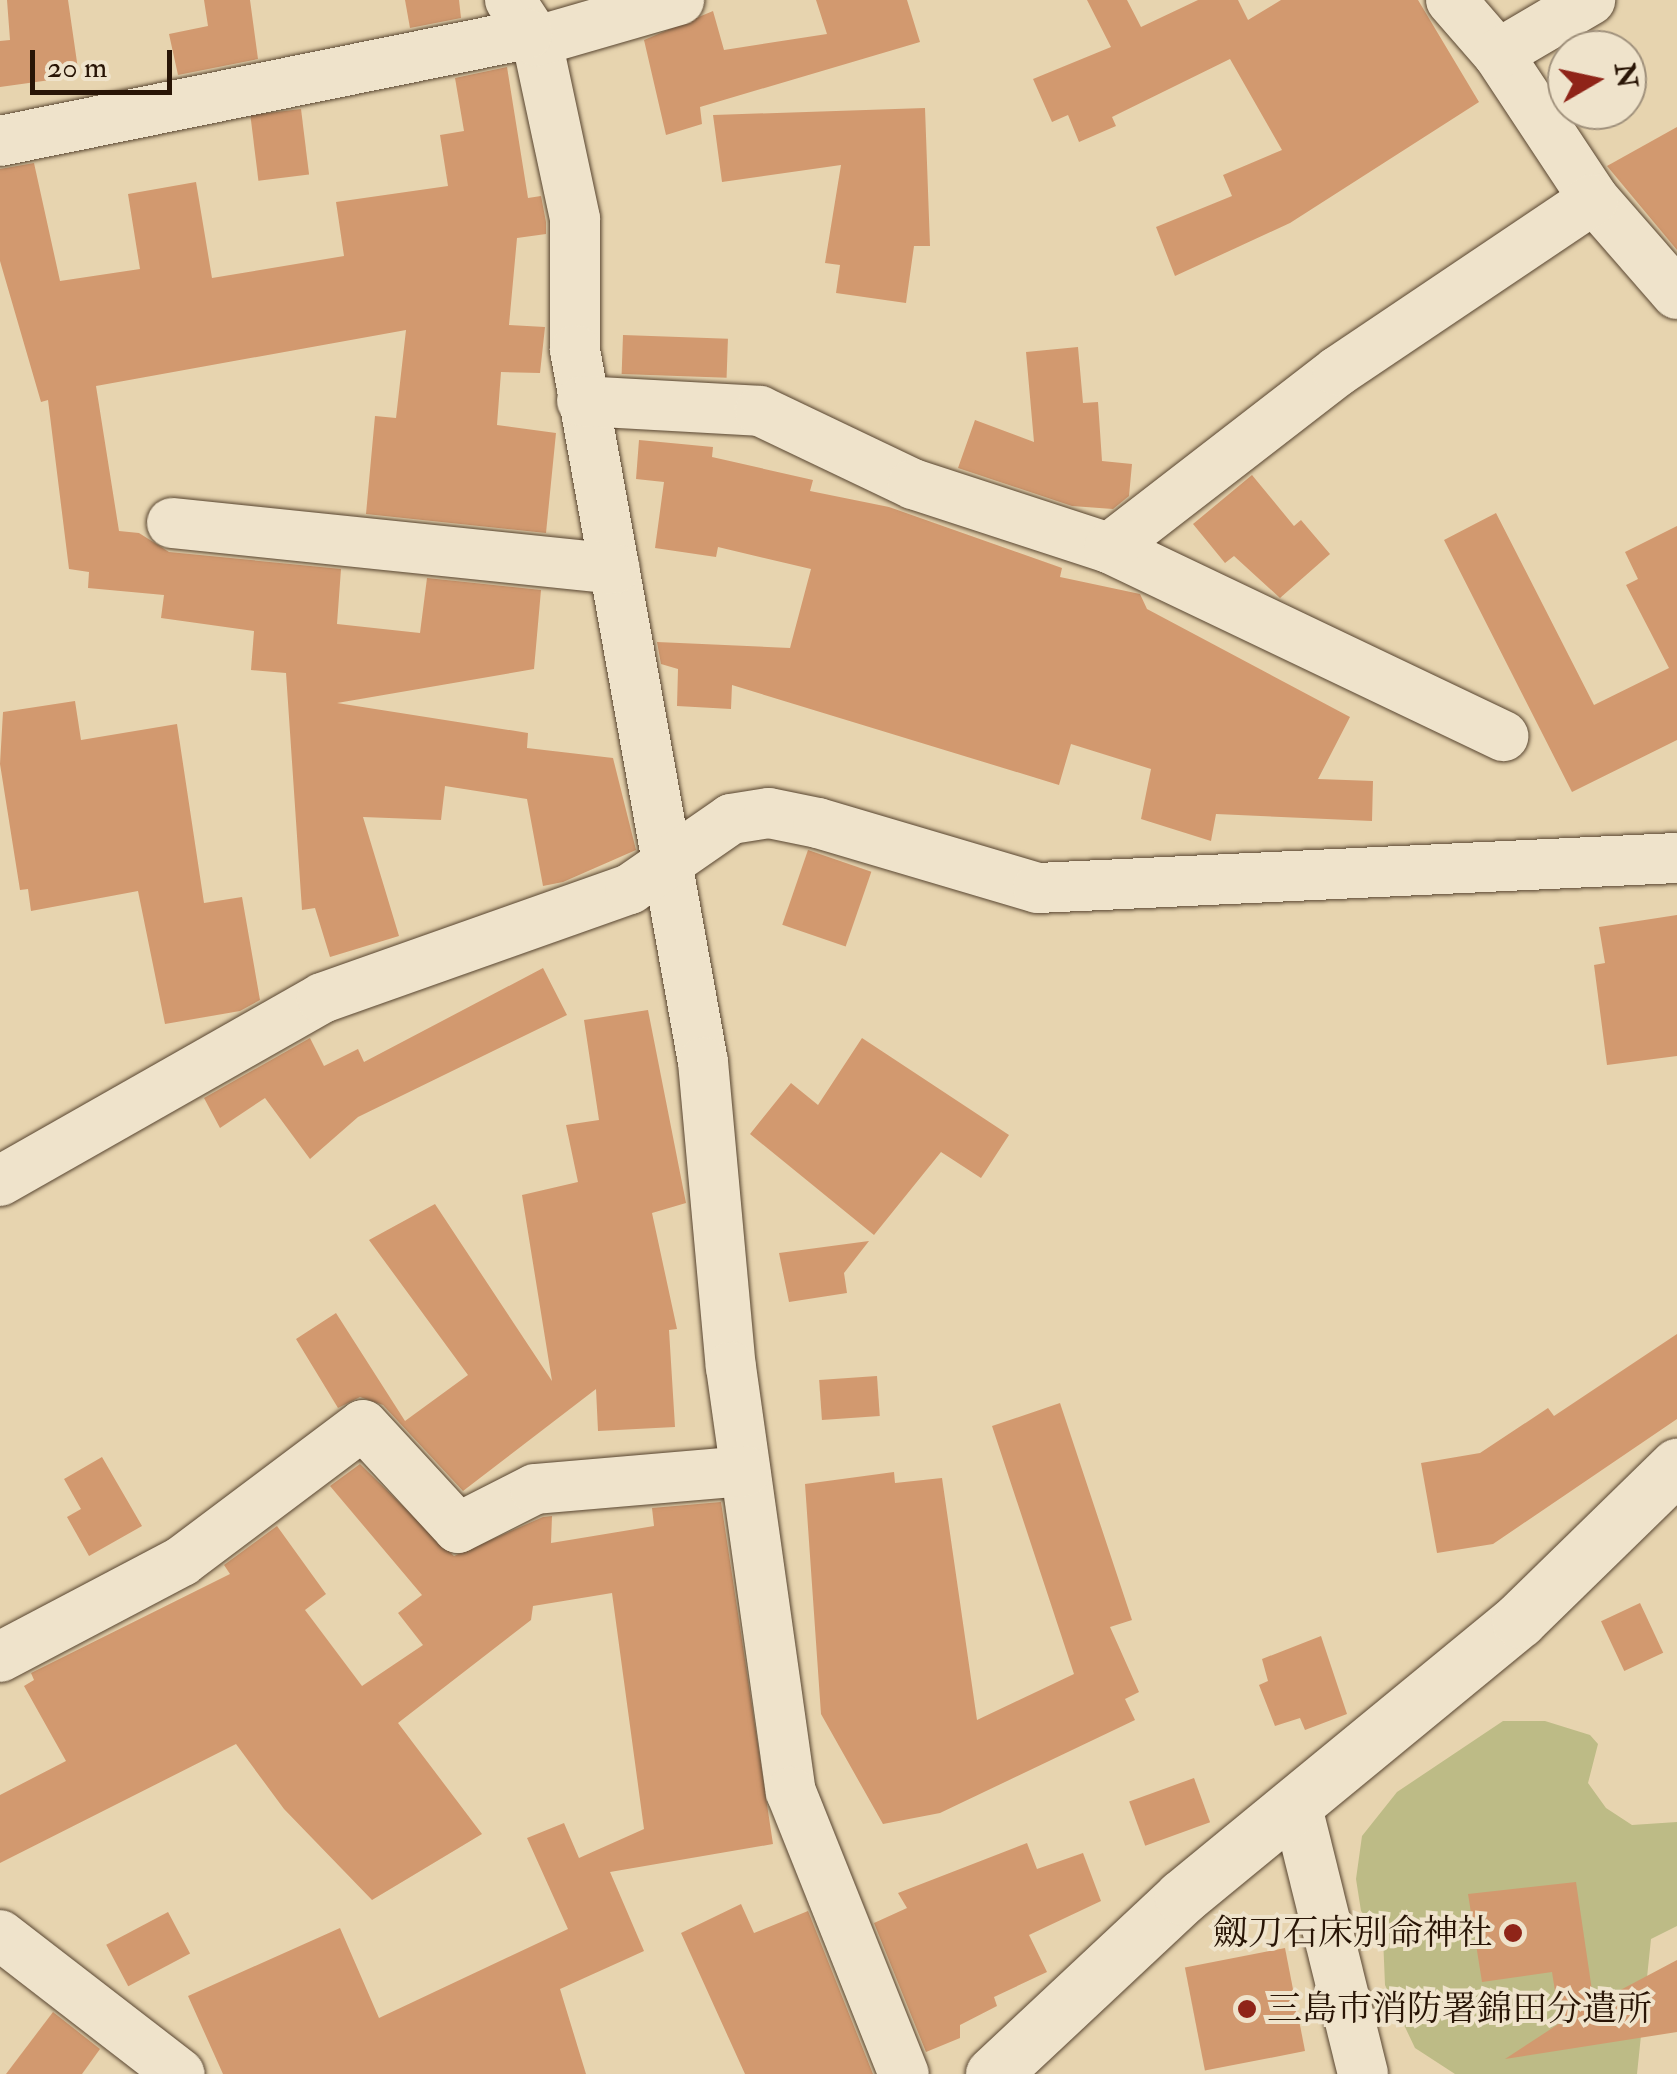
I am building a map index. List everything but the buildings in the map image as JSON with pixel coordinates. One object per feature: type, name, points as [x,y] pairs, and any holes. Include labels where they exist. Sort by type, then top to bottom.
[{"type":"street","points":[[0,141],[524,25],[679,0]]},
{"type":"street","points":[[1451,0],[1498,54],[1594,199],[1677,294]]},
{"type":"street","points":[[1498,54],[1590,0]]},
{"type":"street","points":[[524,25],[576,219],[582,401],[703,1062],[745,1471],[791,1792],[904,2074]]},
{"type":"street","points":[[1109,548],[1338,371],[1594,199]]},
{"type":"street","points":[[582,401],[760,411],[914,484],[1109,548],[1503,736]]},
{"type":"street","points":[[172,524],[615,569]]},
{"type":"street","points":[[0,1181],[322,998],[630,888],[732,819],[769,813],[1038,888],[1677,858]]},
{"type":"street","points":[[0,1657],[182,1561],[363,1425],[458,1528],[535,1489],[745,1471]]},
{"type":"street","points":[[992,2074],[1182,1897],[1519,1620],[1677,1466]]},
{"type":"street","points":[[1296,1803],[1364,2074]]},
{"type":"street","points":[[0,1935],[180,2074]]},
{"type":"shaded area","points":[[1503,1721],[1545,1721],[1590,1735],[1598,1744],[1588,1783],[1606,1808],[1632,1825],[1677,1822],[1677,1926],[1651,1939],[1637,2074],[1455,2074],[1415,2048],[1385,1985],[1383,1937],[1361,1911],[1356,1879],[1362,1836],[1397,1792]]},
{"type":"place","name":"劔刀石床別命神社","points":[[1513,1933]]},
{"type":"place","name":"三島市消防署錦田分遣所","points":[[1247,2009]]}]
